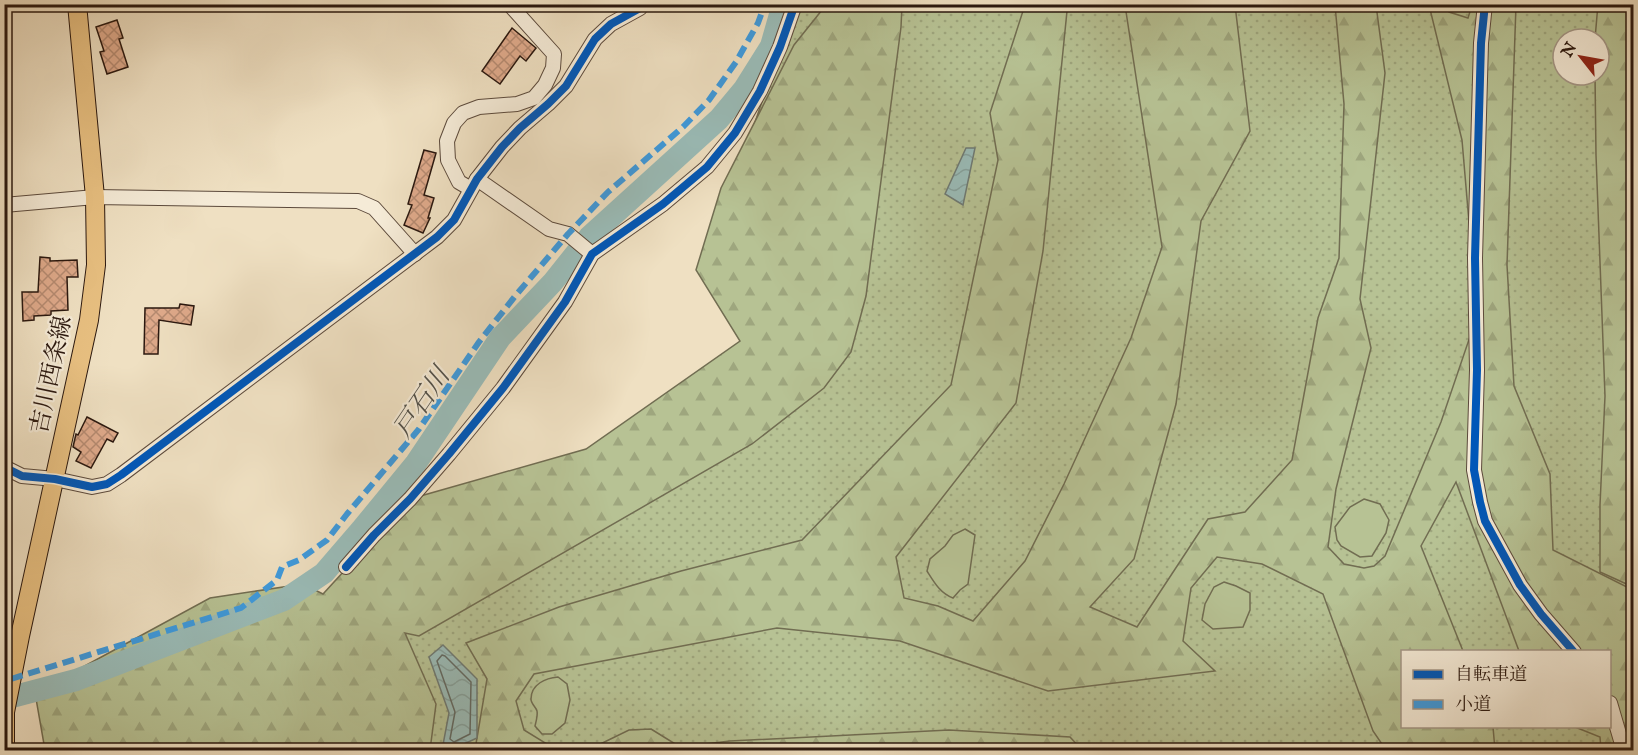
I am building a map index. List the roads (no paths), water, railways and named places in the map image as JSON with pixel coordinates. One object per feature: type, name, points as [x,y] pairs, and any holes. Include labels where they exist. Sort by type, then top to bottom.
[{"type":"main road","name":"吉川西条線","points":[[5,750],[5,712],[11,679],[89,321],[96,265],[95,196],[77,4]]},
{"type":"street","points":[[509,4],[554,54],[554,68],[545,85],[534,98],[517,104],[479,107],[463,113],[454,123],[447,141],[448,160],[459,182],[474,184],[549,230],[568,234],[592,254]]},
{"type":"street","points":[[4,467],[22,476],[55,479],[92,487],[107,484],[121,475],[437,237],[454,220],[474,184],[502,147],[566,86],[595,39],[611,24],[640,8],[642,4]]},
{"type":"street","points":[[346,567],[450,454],[503,388],[566,302],[592,254],[663,204],[707,166],[735,133],[760,91],[780,47],[795,4]]},
{"type":"street","points":[[1485,4],[1481,43],[1475,258],[1477,370],[1474,470],[1485,520],[1520,585],[1541,614],[1573,650]]},
{"type":"street","points":[[4,205],[95,196],[358,201],[374,208],[415,254]]},
{"type":"street","points":[[1611,706],[1622,750]]},
{"type":"water","points":[[966,148],[975,148],[963,205],[945,194]]},
{"type":"water","points":[[443,645],[477,679],[477,738],[451,750],[442,750],[449,713],[429,657]]},
{"type":"waterway","name":"戸石川","points":[[4,699],[76,680],[284,600],[324,573],[416,463],[500,338],[553,282],[589,237],[719,119],[744,89],[771,46],[783,4]]}]
